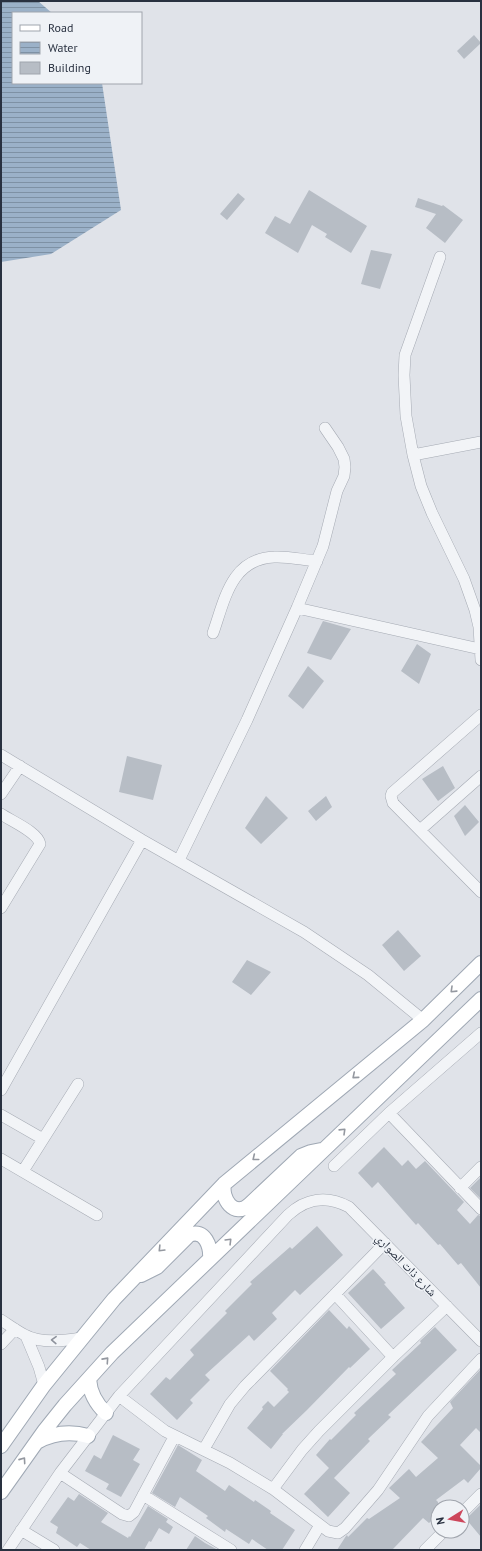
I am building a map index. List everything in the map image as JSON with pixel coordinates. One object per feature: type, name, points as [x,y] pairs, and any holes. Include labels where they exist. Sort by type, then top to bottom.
[{"type":"main road","points":[[1,1446],[44,1385],[81,1338],[135,1276],[224,1184],[423,1020],[481,963]]},
{"type":"main road","points":[[1,1492],[65,1405],[132,1333],[481,999]]},
{"type":"main road","points":[[224,1184],[224,1194],[228,1203],[234,1209],[242,1209],[249,1205],[301,1156],[322,1150]]},
{"type":"main road","points":[[135,1276],[147,1273],[157,1267],[190,1235],[195,1233],[201,1234],[207,1241],[211,1253],[210,1259]]},
{"type":"main road","points":[[89,1379],[93,1398],[106,1413]]},
{"type":"main road","points":[[35,1444],[52,1435],[60,1433],[88,1436]]},
{"type":"street","points":[[440,257],[405,355],[404,375],[406,416],[413,455],[421,486],[432,513],[464,579],[475,610],[479,628],[481,660]]},
{"type":"street","points":[[179,860],[247,720],[317,562],[328,533],[337,491],[344,476],[345,467],[344,459],[338,447],[325,428]]},
{"type":"street","points":[[413,455],[481,442]]},
{"type":"street","points":[[213,633],[231,583],[240,570],[260,558],[275,556],[317,562]]},
{"type":"street","points":[[297,608],[480,649]]},
{"type":"street","points":[[481,714],[392,793],[392,800],[394,803],[481,892]]},
{"type":"street","points":[[1,755],[142,840],[304,932],[368,974],[423,1020]]},
{"type":"street","points":[[1,794],[20,766]]},
{"type":"street","points":[[420,830],[481,776]]},
{"type":"street","points":[[1,814],[34,834],[38,838],[40,844],[1,908]]},
{"type":"street","points":[[1,1090],[142,840]]},
{"type":"street","points":[[334,1166],[389,1113],[481,1033]]},
{"type":"street","points":[[23,1172],[78,1084]]},
{"type":"street","points":[[389,1113],[481,1209]]},
{"type":"street","points":[[1,1115],[43,1139]]},
{"type":"street","points":[[1,1158],[97,1215]]},
{"type":"street","points":[[460,1188],[481,1167]]},
{"type":"street","name":"شارع ذات الصواري","points":[[119,1396],[294,1209],[309,1202],[325,1199],[341,1203],[349,1207],[481,1341]]},
{"type":"street","points":[[204,1449],[236,1396],[385,1243]]},
{"type":"street","points":[[335,1294],[393,1357]]},
{"type":"street","points":[[273,1488],[302,1450],[319,1431],[393,1357],[447,1306]]},
{"type":"street","points":[[1,1320],[26,1336],[48,1340],[81,1338]]},
{"type":"street","points":[[1,1344],[15,1329]]},
{"type":"street","points":[[26,1336],[39,1366],[44,1385]]},
{"type":"street","points":[[8,1550],[60,1473],[119,1396],[164,1431],[174,1437],[204,1449],[273,1488],[320,1525],[333,1533],[342,1531],[378,1490],[428,1416],[481,1359]]},
{"type":"street","points":[[60,1473],[125,1516],[132,1514],[174,1437]]},
{"type":"street","points":[[470,1505],[481,1494]]},
{"type":"street","points":[[143,1495],[231,1550]]},
{"type":"street","points":[[305,1550],[320,1525]]},
{"type":"street","points":[[21,1530],[54,1550]]},
{"type":"street","points":[[425,1550],[436,1539]]},
{"type":"water","points":[[1,1],[38,1],[51,12],[12,12],[12,84],[102,84],[121,210],[51,254],[1,262]]},
{"type":"building","points":[[474,35],[481,43],[464,59],[457,51]]},
{"type":"building","points":[[309,190],[367,226],[351,253],[325,237],[327,234],[312,225],[298,253],[265,233],[275,216],[290,224]]},
{"type":"building","points":[[238,193],[245,199],[227,220],[220,214]]},
{"type":"building","points":[[418,198],[442,206],[443,205],[463,220],[445,243],[426,228],[436,214],[415,207]]},
{"type":"building","points":[[371,250],[392,254],[380,289],[361,284]]},
{"type":"building","points":[[323,621],[351,629],[331,660],[307,653]]},
{"type":"building","points":[[417,644],[431,654],[419,684],[401,671]]},
{"type":"building","points":[[308,666],[324,681],[303,709],[288,696]]},
{"type":"building","points":[[127,756],[162,765],[153,800],[119,792]]},
{"type":"building","points":[[443,766],[455,788],[438,801],[422,779]]},
{"type":"building","points":[[266,796],[288,818],[261,844],[245,828]]},
{"type":"building","points":[[326,796],[332,807],[316,821],[308,811]]},
{"type":"building","points":[[465,805],[479,822],[465,836],[454,816]]},
{"type":"building","points":[[398,930],[421,956],[404,971],[382,945]]},
{"type":"building","points":[[247,960],[271,972],[251,995],[232,982]]},
{"type":"building","points":[[384,1147],[402,1166],[408,1160],[416,1169],[425,1161],[464,1202],[457,1210],[470,1224],[478,1215],[481,1216],[481,1288],[461,1263],[458,1265],[440,1244],[438,1245],[418,1223],[416,1225],[378,1182],[372,1188],[358,1173]]},
{"type":"building","points":[[481,1177],[481,1199],[470,1188]]},
{"type":"building","points":[[317,1226],[343,1255],[300,1295],[295,1290],[272,1313],[277,1319],[254,1341],[249,1335],[205,1375],[210,1380],[190,1400],[193,1403],[177,1420],[150,1394],[166,1377],[170,1380],[194,1355],[190,1350],[227,1313],[225,1311],[252,1284],[250,1282],[290,1247],[292,1249]]},
{"type":"building","points":[[373,1269],[405,1308],[381,1329],[348,1293]]},
{"type":"building","points":[[329,1310],[347,1329],[349,1326],[370,1349],[350,1368],[349,1367],[282,1434],[271,1449],[247,1428],[268,1401],[274,1407],[289,1392],[287,1390],[288,1389],[270,1371]]},
{"type":"building","points":[[435,1327],[457,1350],[388,1415],[391,1417],[368,1439],[370,1441],[334,1478],[350,1493],[328,1517],[304,1494],[329,1468],[316,1455],[330,1439],[331,1440],[356,1415],[354,1413],[396,1374],[392,1370],[421,1343],[420,1341]]},
{"type":"building","points":[[481,1369],[481,1433],[476,1428],[460,1445],[481,1466],[481,1468],[468,1483],[464,1479],[437,1499],[430,1499],[430,1522],[429,1523],[423,1518],[392,1550],[337,1550],[346,1536],[347,1535],[348,1537],[367,1518],[369,1519],[400,1498],[389,1488],[409,1469],[416,1477],[438,1458],[421,1442],[453,1408],[450,1402]]},
{"type":"building","points":[[113,1435],[140,1449],[133,1460],[140,1464],[121,1497],[106,1489],[109,1484],[85,1471],[94,1455],[101,1459]]},
{"type":"building","points":[[178,1445],[202,1460],[196,1471],[225,1491],[229,1485],[254,1502],[255,1500],[271,1511],[270,1513],[295,1530],[282,1550],[268,1550],[252,1539],[249,1544],[226,1529],[225,1532],[206,1518],[208,1516],[180,1497],[175,1507],[152,1493]]},
{"type":"building","points":[[79,1494],[108,1513],[101,1522],[128,1538],[148,1506],[168,1519],[166,1522],[173,1527],[169,1534],[159,1528],[151,1542],[149,1541],[144,1550],[91,1550],[80,1543],[77,1547],[56,1533],[58,1527],[50,1522],[68,1497],[74,1501]]},
{"type":"building","points":[[481,1504],[481,1537],[470,1524],[470,1515]]},
{"type":"building","points":[[195,1536],[205,1543],[218,1550],[186,1550]]}]
